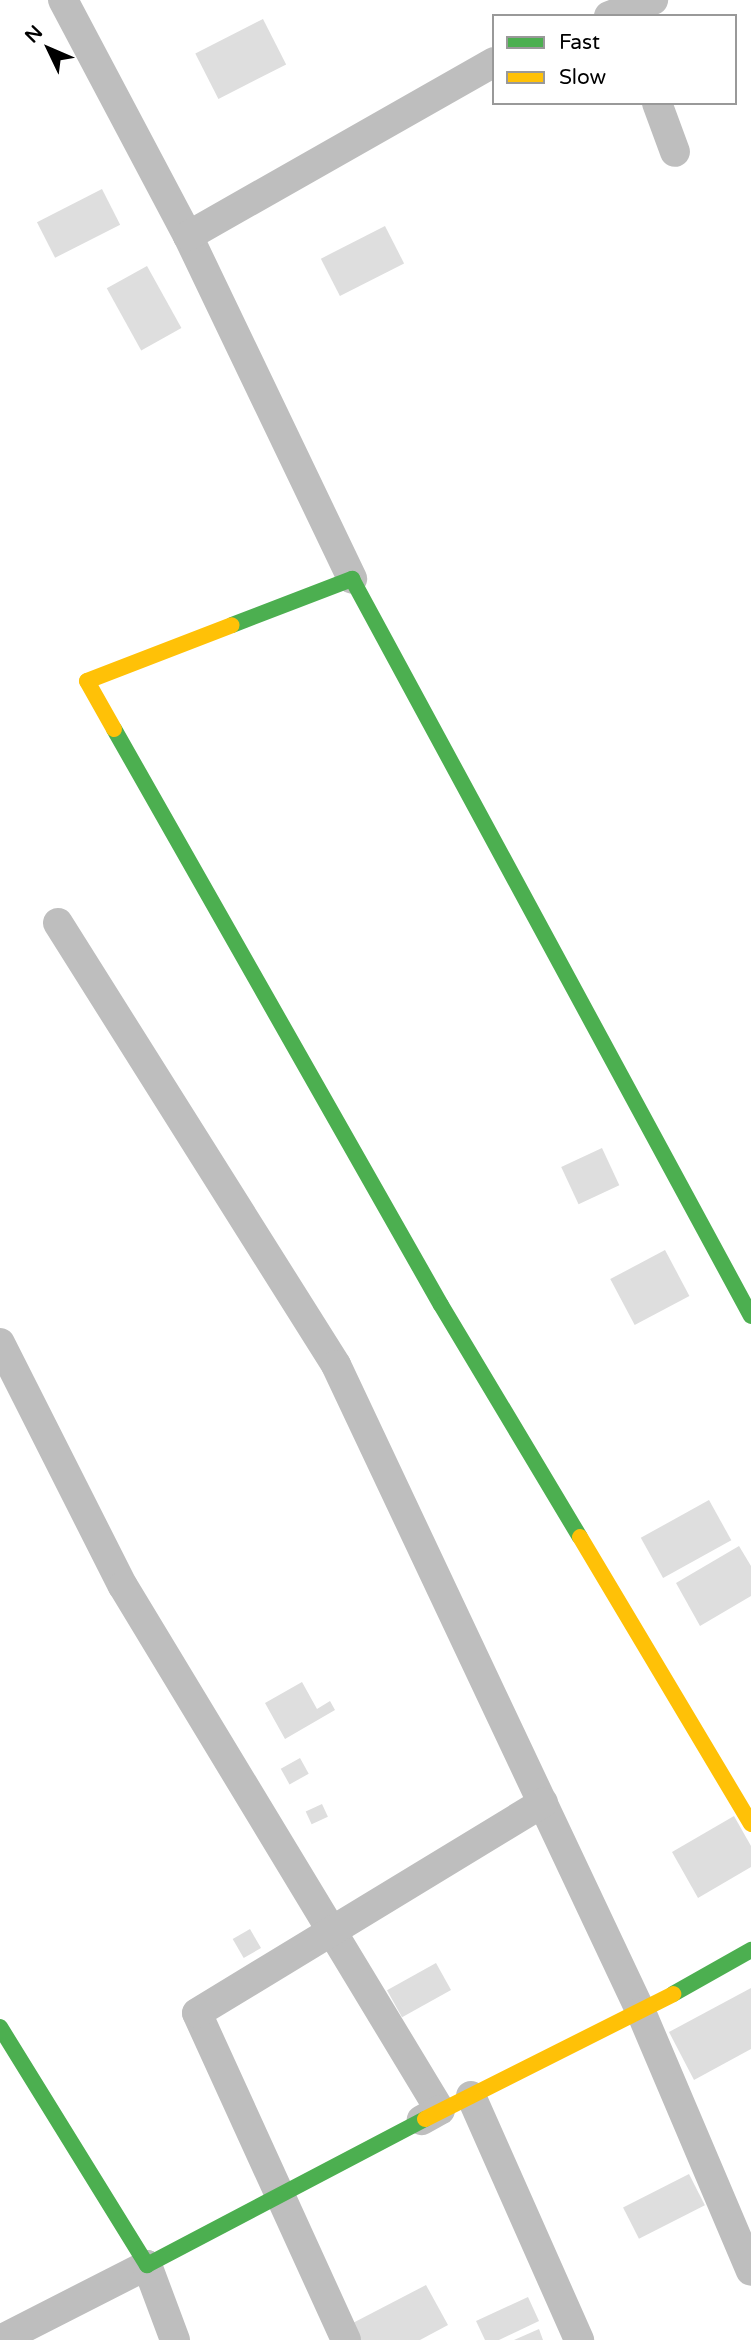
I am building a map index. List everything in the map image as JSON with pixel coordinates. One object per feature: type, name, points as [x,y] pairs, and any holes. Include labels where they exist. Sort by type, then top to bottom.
[{"type":"street","points":[[63,0],[188,236],[352,579],[751,1316]]},
{"type":"street","points":[[620,10],[653,0]]},
{"type":"street","points":[[188,236],[492,63]]},
{"type":"street","points":[[658,105],[675,152]]},
{"type":"street","points":[[352,579],[87,681],[441,1305],[751,1824]]},
{"type":"street","points":[[58,923],[336,1364],[641,2012],[751,2271]]},
{"type":"street","points":[[0,1343],[123,1586],[440,2110],[278,2198],[0,2340]]},
{"type":"street","points":[[346,2340],[278,2198],[197,2013],[331,1929],[543,1803]]},
{"type":"street","points":[[400,2132],[641,2012],[751,1950]]},
{"type":"street","points":[[0,2027],[147,2265],[175,2340]]},
{"type":"street","points":[[471,2096],[579,2340]]},
{"type":"building","points":[[263,19],[286,64],[218,99],[195,54]]},
{"type":"building","points":[[102,189],[120,225],[55,258],[37,222]]},
{"type":"building","points":[[385,226],[404,263],[340,296],[321,259]]},
{"type":"building","points":[[147,266],[181,328],[141,350],[107,288]]},
{"type":"building","points":[[602,1148],[619,1185],[579,1204],[561,1167]]},
{"type":"building","points":[[665,1250],[689,1296],[635,1325],[610,1279]]},
{"type":"building","points":[[709,1500],[731,1540],[663,1578],[641,1538]]},
{"type":"building","points":[[739,1546],[751,1566],[751,1596],[700,1626],[676,1583]]},
{"type":"building","points":[[302,1682],[317,1709],[330,1701],[335,1710],[285,1739],[265,1703]]},
{"type":"building","points":[[300,1758],[309,1774],[289,1784],[281,1769]]},
{"type":"building","points":[[322,1804],[328,1817],[312,1824],[306,1812]]},
{"type":"building","points":[[734,1816],[751,1846],[751,1867],[698,1898],[672,1852]]},
{"type":"building","points":[[250,1929],[261,1948],[244,1958],[233,1939]]},
{"type":"building","points":[[436,1963],[451,1990],[402,2017],[387,1990]]},
{"type":"building","points":[[751,1988],[751,2049],[694,2080],[669,2032]]},
{"type":"building","points":[[689,2174],[705,2205],[639,2239],[623,2208]]},
{"type":"building","points":[[426,2285],[448,2325],[420,2340],[357,2340],[349,2325]]},
{"type":"building","points":[[528,2297],[539,2321],[499,2340],[485,2340],[476,2321]]},
{"type":"building","points":[[539,2329],[543,2340],[514,2340]]},
{"type":"traffic: fast","points":[[232,625],[352,579],[751,1316]]},
{"type":"traffic: fast","points":[[114,729],[441,1305],[580,1537]]},
{"type":"traffic: fast","points":[[673,1994],[751,1950]]},
{"type":"traffic: fast","points":[[0,2027],[147,2265],[425,2119]]},
{"type":"traffic: slow","points":[[114,729],[87,681],[232,625]]},
{"type":"traffic: slow","points":[[580,1537],[751,1824]]},
{"type":"traffic: slow","points":[[425,2119],[673,1994]]}]
